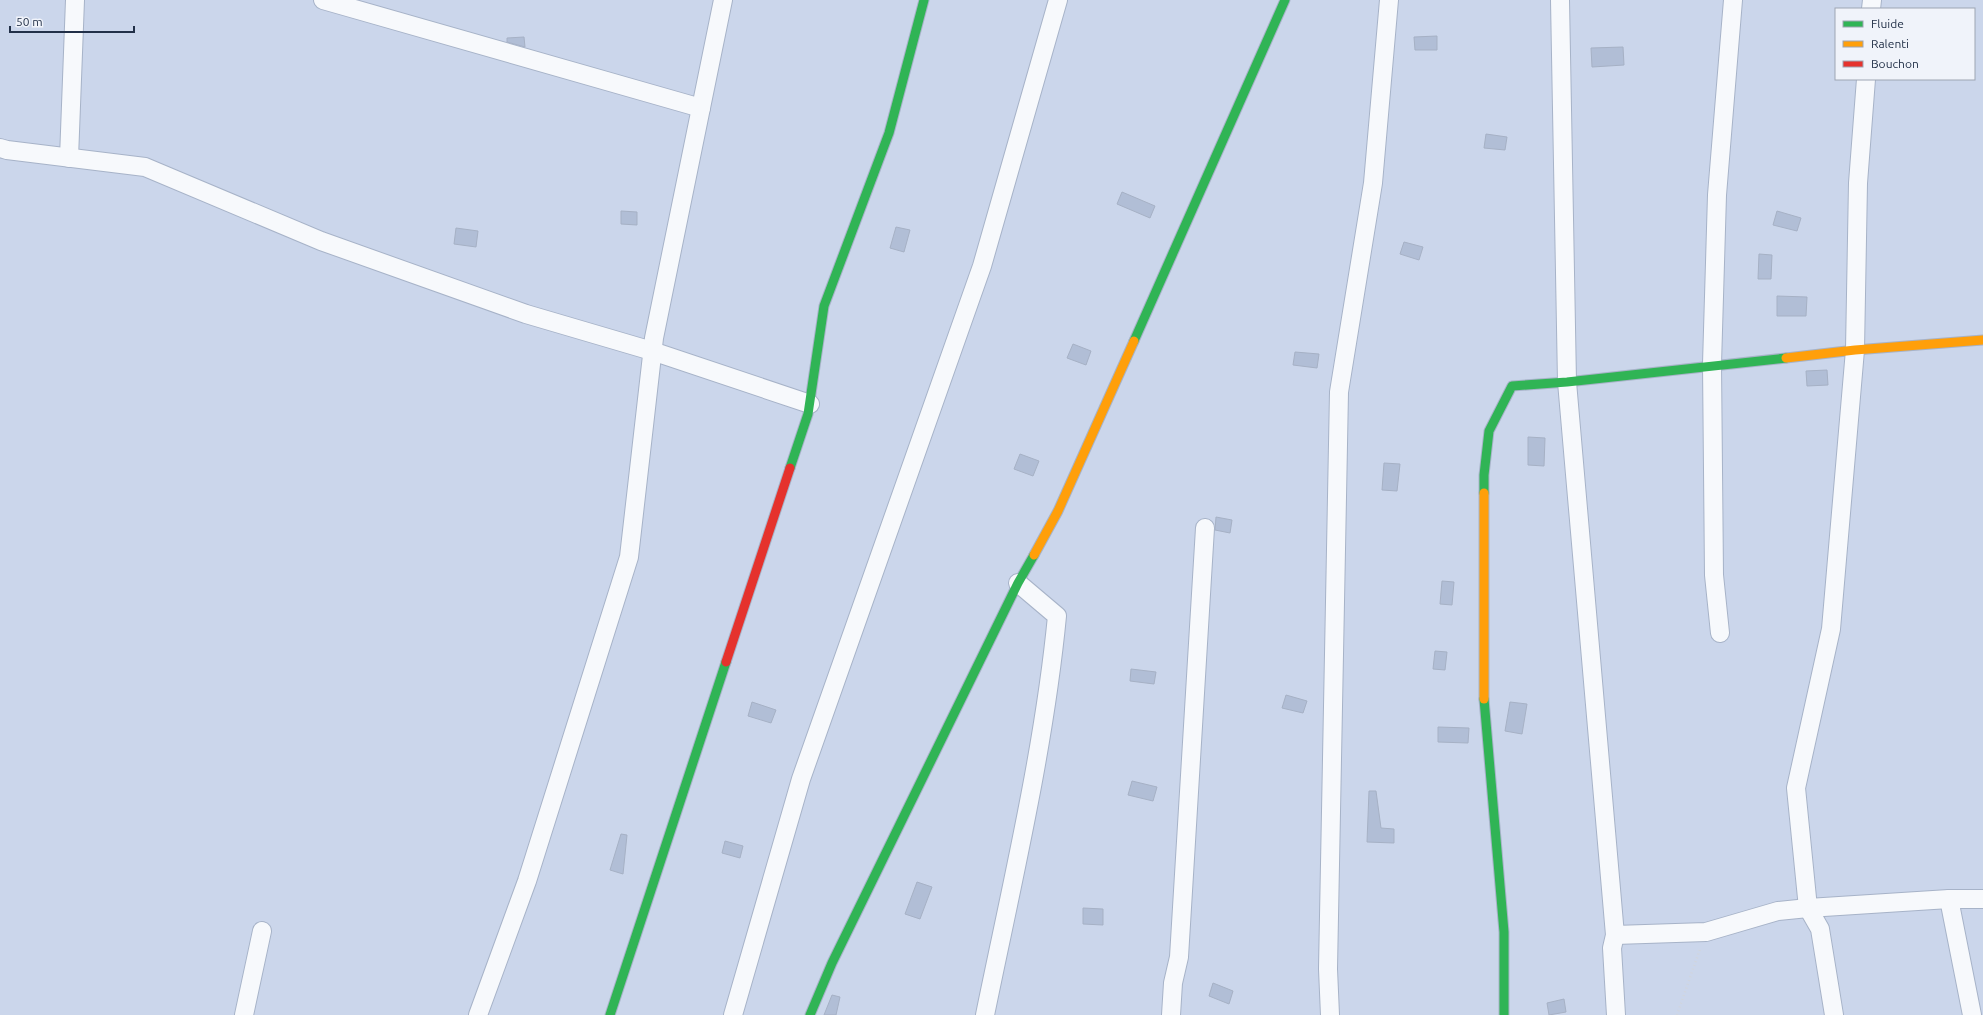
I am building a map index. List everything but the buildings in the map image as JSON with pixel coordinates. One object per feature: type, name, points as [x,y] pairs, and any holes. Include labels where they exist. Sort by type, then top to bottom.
[{"type":"street","points":[[69,158],[75,0]]},
{"type":"street","points":[[323,0],[701,108]]},
{"type":"street","points":[[478,1015],[528,881],[629,557],[652,351],[723,0]]},
{"type":"street","points":[[610,1015],[806,422],[824,306],[889,133],[924,0]]},
{"type":"street","points":[[733,1015],[801,779],[982,266],[1058,0]]},
{"type":"street","points":[[810,1015],[832,963],[1018,583],[1058,511],[1284,0]]},
{"type":"street","points":[[1330,1015],[1328,969],[1339,392],[1372,183],[1389,0]]},
{"type":"street","points":[[1560,0],[1567,382],[1615,935],[1612,948],[1616,1015]]},
{"type":"street","points":[[1720,633],[1714,575],[1712,364],[1717,195],[1733,0]]},
{"type":"street","points":[[1834,1015],[1820,929],[1808,908],[1796,788],[1831,629],[1855,350],[1858,183],[1866,80]]},
{"type":"street","points":[[0,148],[145,167],[321,241],[526,314],[652,351],[810,404]]},
{"type":"street","points":[[1504,1015],[1504,932],[1484,700],[1484,475],[1489,431],[1512,386],[1567,382],[1712,364],[1855,350],[1983,340]]},
{"type":"street","points":[[1170,1015],[1173,984],[1178,957],[1205,528]]},
{"type":"street","points":[[985,1015],[1024,823],[1051,675],[1057,616],[1018,583]]},
{"type":"street","points":[[1615,935],[1706,932],[1778,910],[1949,899],[1983,899]]},
{"type":"street","points":[[1949,899],[1972,1015]]},
{"type":"street","points":[[244,1015],[262,931]]},
{"type":"path","points":[[1676,1015],[1706,932]]},
{"type":"traffic: fast","points":[[790,468],[808,414],[824,306],[889,133],[924,0]]},
{"type":"traffic: fast","points":[[1134,341],[1285,0]]},
{"type":"traffic: fast","points":[[1484,493],[1484,475],[1489,431],[1512,386],[1567,382],[1786,358]]},
{"type":"traffic: fast","points":[[810,1015],[832,963],[1018,583],[1034,555]]},
{"type":"traffic: fast","points":[[610,1015],[726,662]]},
{"type":"traffic: fast","points":[[1484,699],[1504,932],[1504,1015]]},
{"type":"traffic: slow","points":[[1786,358],[1855,350],[1983,340]]},
{"type":"traffic: slow","points":[[1034,555],[1058,511],[1134,341]]},
{"type":"traffic: slow","points":[[1484,493],[1484,699]]},
{"type":"traffic: jam","points":[[726,662],[790,468]]}]
